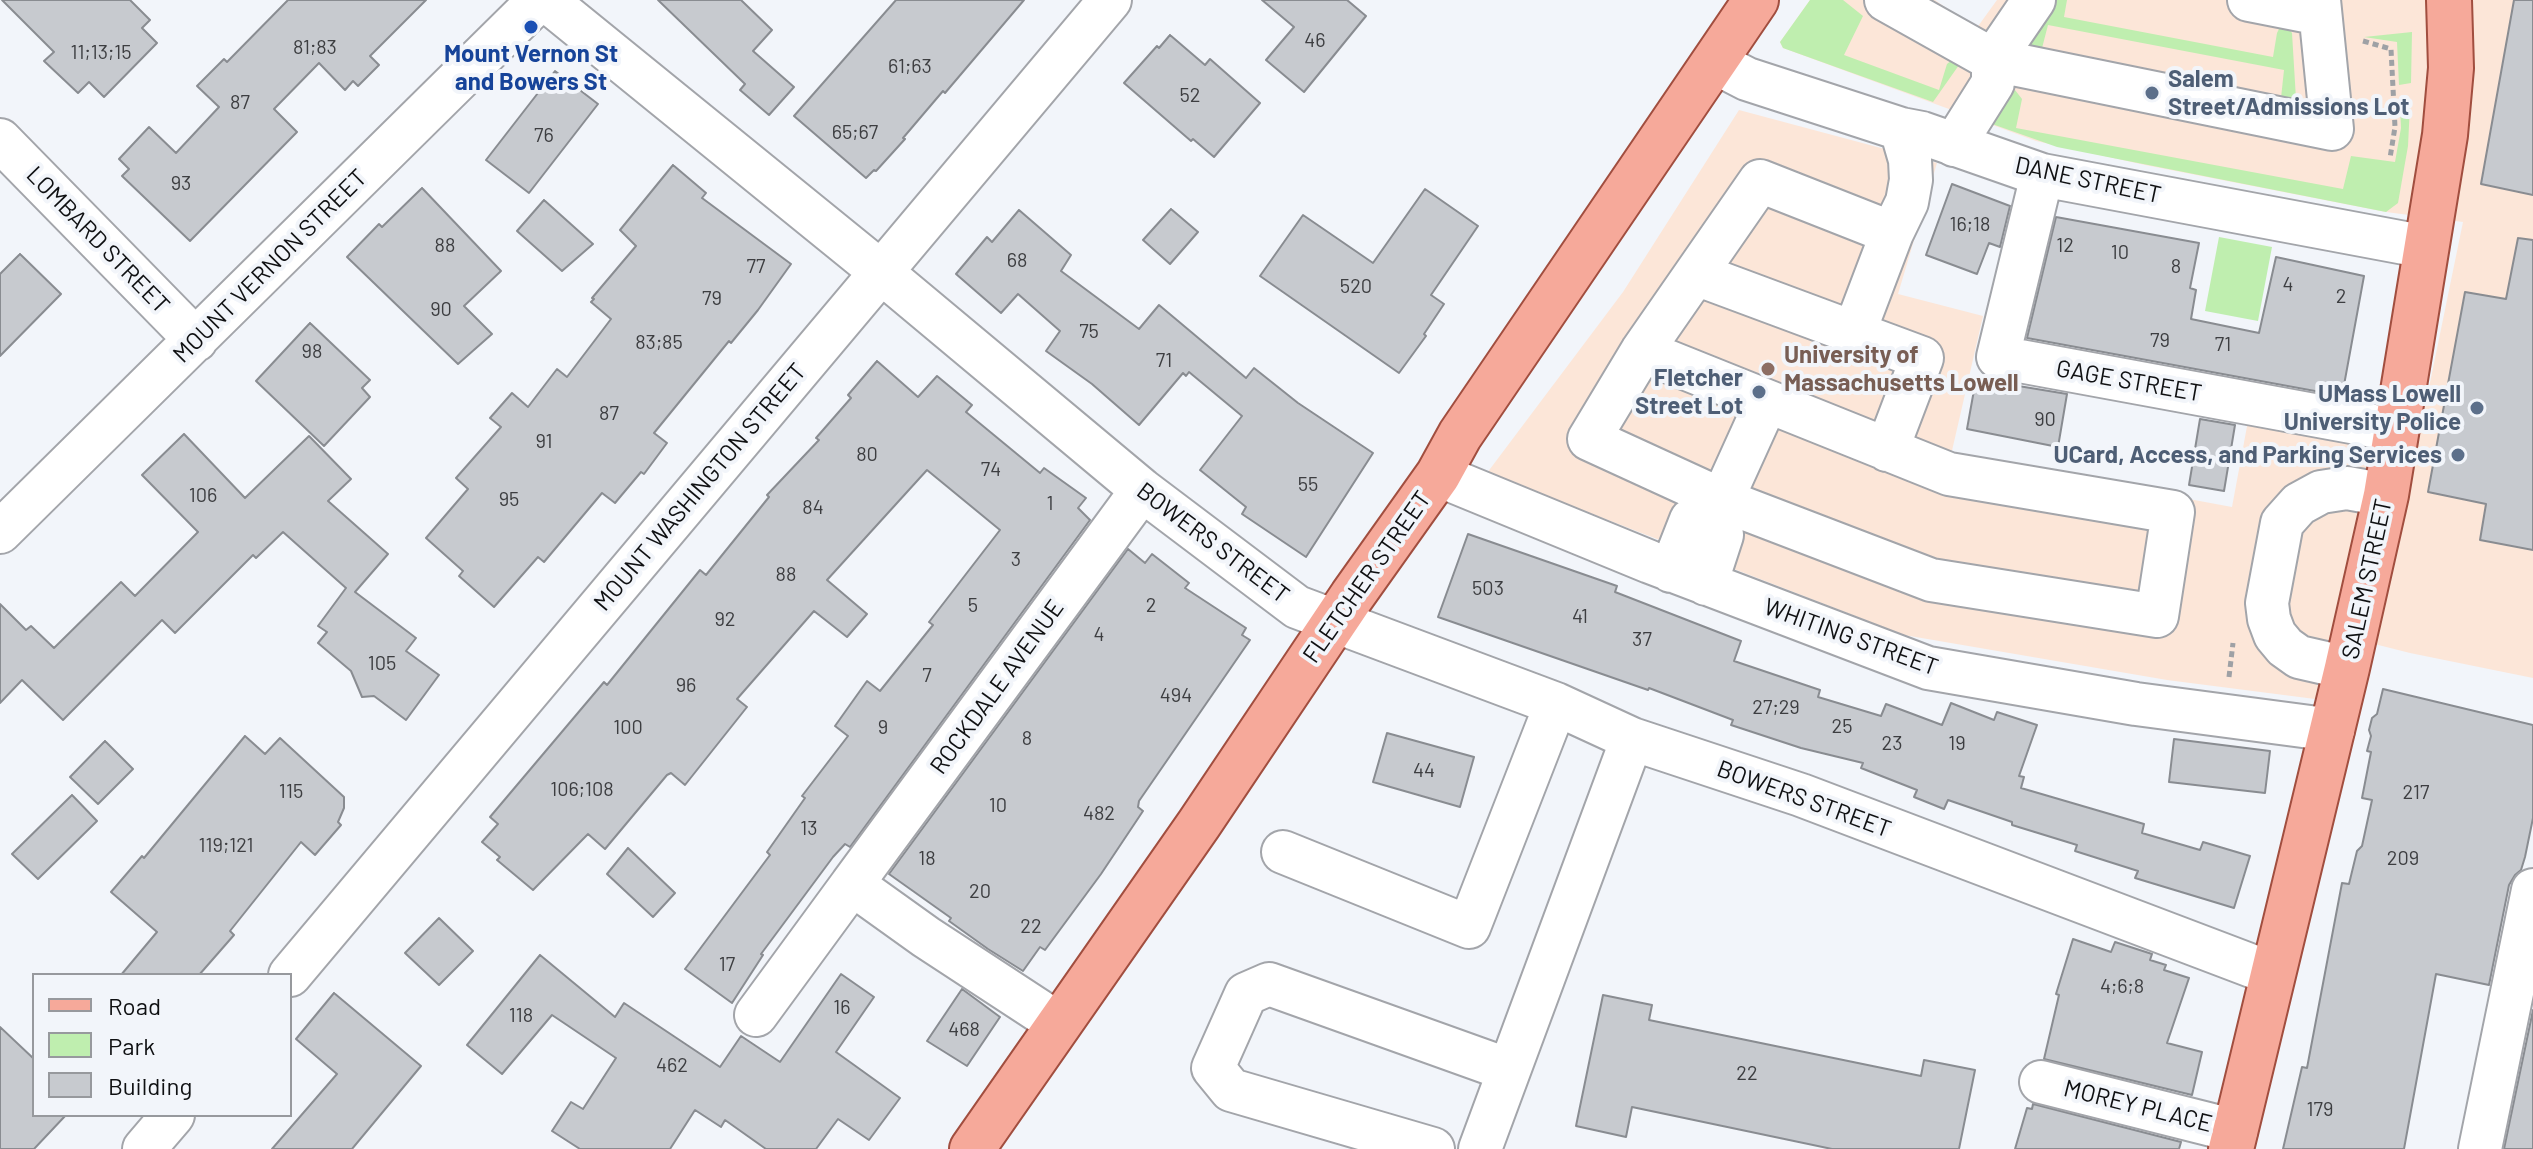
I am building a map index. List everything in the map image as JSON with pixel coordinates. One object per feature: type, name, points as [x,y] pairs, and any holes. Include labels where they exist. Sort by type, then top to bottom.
[{"type":"main road","name":"FLETCHER STREET","points":[[972,1149],[1438,475],[1478,409],[1756,0]]},
{"type":"main road","name":"SALEM STREET","points":[[2233,1140],[2333,730],[2386,495],[2449,95],[2449,0]]},
{"type":"street","name":"MOUNT VERNON STREET","points":[[0,532],[539,0]]},
{"type":"street","name":"BOWERS STREET","points":[[546,0],[881,272],[1142,490],[1297,607],[1556,704],[1632,739],[1801,795],[2273,974]]},
{"type":"street","name":"MOUNT WASHINGTON STREET","points":[[292,973],[1110,0]]},
{"type":"street","points":[[1886,0],[1993,60],[2332,129],[2319,7],[2249,0]]},
{"type":"street","points":[[1854,333],[1907,202],[1911,180],[1910,160],[1972,66],[1993,60],[2034,0]]},
{"type":"street","name":"DANE STREET","points":[[1714,62],[1747,79],[2042,175],[2426,247]]},
{"type":"street","name":"LOMBARD STREET","points":[[0,140],[196,340]]},
{"type":"street","name":"GAGE STREET","points":[[2042,175],[1998,357],[2395,430]]},
{"type":"street","points":[[1642,351],[1949,474],[2173,512],[2157,616],[1931,580],[1720,506],[1589,439],[1642,351],[1760,181],[1892,233]]},
{"type":"street","points":[[1696,274],[1922,358],[1887,450]]},
{"type":"street","points":[[1688,577],[1691,520],[1720,506],[1766,403]]},
{"type":"street","name":"WHITING STREET","points":[[1438,475],[1688,577],[1928,668],[2136,704],[2333,730]]},
{"type":"street","points":[[2347,668],[2299,657],[2275,635],[2267,603],[2282,523],[2299,504],[2321,492],[2347,488],[2386,495]]},
{"type":"street","name":"ROCKDALE AVENUE","points":[[756,1015],[1142,490]]},
{"type":"street","points":[[1283,852],[1469,927],[1556,704]]},
{"type":"street","points":[[1480,1149],[1632,739]]},
{"type":"street","points":[[852,884],[926,937],[1059,1024]]},
{"type":"street","points":[[2480,1149],[2533,890]]},
{"type":"street","points":[[1433,1149],[1231,1090],[1213,1068],[1246,994],[1269,984],[1509,1070]]},
{"type":"street","name":"MOREY PLACE","points":[[2041,1082],[2233,1140]]},
{"type":"street","points":[[144,1149],[171,1117]]},
{"type":"path","points":[[2358,40],[2391,49],[2395,127],[2390,158]]},
{"type":"path","points":[[2229,680],[2234,641]]},
{"type":"shaded area","name":"University of Massachusetts Lowell","points":[[1810,0],[1935,0],[1976,29],[1997,0],[2533,0],[2533,678],[2331,633],[2315,699],[2167,680],[1904,635],[1487,473],[1623,292],[1739,110],[1937,163],[1898,294],[1983,316],[1951,455],[2232,507],[2248,421],[2417,446],[2463,222],[2386,212],[2036,141],[1783,48],[1780,42]]},
{"type":"green space","points":[[1810,0],[1843,0],[1863,16],[1844,55],[1939,90],[1947,64],[1952,60],[1959,65],[1933,102],[1783,48],[1780,42]]},
{"type":"green space","points":[[2054,0],[2067,0],[2064,17],[2273,57],[2279,29],[2289,29],[2292,33],[2296,99],[2281,98],[2284,70],[2048,25],[2041,52],[2024,45]]},
{"type":"green space","points":[[2412,32],[2411,83],[2399,85],[2397,42],[2364,37]]},
{"type":"green space","points":[[2015,90],[2022,99],[2016,128],[2343,189],[2351,156],[2395,162],[2401,128],[2400,106],[2410,105],[2408,146],[2398,203],[2386,212],[2057,147],[1992,124]]},
{"type":"green space","points":[[2219,237],[2272,247],[2258,321],[2205,311]]},
{"type":"building","points":[[2,0],[130,0],[150,20],[142,28],[157,43],[104,97],[89,82],[78,93],[44,61],[54,52]]},
{"type":"building","points":[[288,0],[426,0],[370,56],[379,65],[358,86],[353,81],[345,90],[319,63],[274,109],[297,132],[190,241],[122,176],[129,169],[119,159],[149,127],[176,153],[219,107],[197,86],[224,59],[227,62]]},
{"type":"building","points":[[658,0],[741,0],[772,30],[753,51],[794,87],[769,115],[740,90],[745,84]]},
{"type":"building","points":[[896,0],[1024,0],[905,139],[866,178],[794,116]]},
{"type":"building","points":[[1262,0],[1347,0],[1366,16],[1304,92],[1266,60],[1294,27]]},
{"type":"building","points":[[2514,0],[2533,0],[2533,195],[2481,184]]},
{"type":"building","points":[[1170,35],[1205,65],[1210,59],[1260,103],[1214,157],[1124,83]]},
{"type":"building","points":[[555,71],[598,104],[529,193],[486,160]]},
{"type":"building","points":[[673,165],[706,193],[702,198],[791,264],[758,310],[654,433],[667,443],[644,474],[641,472],[615,503],[602,493],[544,562],[538,557],[494,607],[459,576],[463,571],[426,538],[468,489],[456,478],[501,427],[490,418],[512,393],[528,407],[557,369],[567,377],[611,319],[591,302],[592,298],[636,246],[620,230]]},
{"type":"building","points":[[1952,184],[2010,206],[2000,247],[1989,243],[1977,274],[1926,255]]},
{"type":"building","points":[[422,188],[501,271],[464,306],[492,334],[458,364],[347,257],[379,224],[382,227]]},
{"type":"building","points":[[1425,189],[1478,226],[1431,295],[1444,304],[1424,334],[1426,336],[1399,373],[1260,276],[1303,215],[1373,263]]},
{"type":"building","points":[[544,200],[593,244],[562,271],[517,231]]},
{"type":"building","points":[[1171,209],[1198,232],[1170,264],[1143,240]]},
{"type":"building","points":[[1019,210],[1071,255],[1061,271],[1139,329],[1159,305],[1246,378],[1254,368],[1298,403],[1373,453],[1306,557],[1242,514],[1246,507],[1200,470],[1242,416],[1189,372],[1186,376],[1183,373],[1139,425],[1092,384],[1046,351],[1060,331],[1018,294],[1001,313],[956,274],[987,237],[992,242]]},
{"type":"building","points":[[2056,217],[2199,243],[2190,288],[2196,290],[2191,319],[2259,333],[2276,257],[2364,276],[2342,396],[2027,338]]},
{"type":"building","points":[[2518,238],[2533,240],[2533,550],[2480,540],[2486,504],[2428,492],[2465,292],[2506,299]]},
{"type":"building","points":[[20,254],[61,294],[0,356],[0,274]]},
{"type":"building","points":[[310,323],[370,380],[362,388],[370,397],[324,446],[256,381]]},
{"type":"building","points":[[877,361],[918,397],[937,376],[972,405],[966,412],[1040,473],[1044,468],[1086,498],[1078,508],[1090,520],[850,847],[845,844],[833,857],[761,954],[732,1003],[685,969],[770,855],[767,852],[805,798],[802,796],[848,736],[835,726],[867,681],[880,691],[933,625],[929,622],[1000,530],[927,470],[827,580],[867,614],[847,637],[814,611],[737,699],[747,707],[685,785],[671,773],[667,775],[605,849],[588,834],[533,890],[497,860],[500,857],[482,842],[498,824],[490,817],[604,682],[607,685],[700,570],[706,575],[769,497],[767,495],[819,440],[816,438],[851,398],[848,395]]},
{"type":"building","points":[[1976,379],[2067,394],[2058,447],[1967,429]]},
{"type":"building","points":[[2200,419],[2235,425],[2224,491],[2189,485]]},
{"type":"building","points":[[184,434],[245,498],[309,436],[351,479],[328,501],[388,554],[355,592],[416,638],[406,651],[439,675],[406,720],[374,696],[362,697],[351,671],[318,643],[327,632],[318,626],[346,588],[283,532],[256,558],[253,555],[175,633],[162,620],[63,720],[22,680],[0,703],[0,604],[26,630],[31,626],[54,648],[121,582],[135,596],[198,532],[142,475]]},
{"type":"building","points":[[1468,534],[1617,586],[1615,592],[1741,641],[1734,661],[1820,690],[1818,697],[1881,716],[1886,704],[1942,725],[1951,703],[1994,720],[1997,712],[2037,725],[2019,776],[2024,777],[2021,788],[2144,824],[2142,833],[2200,850],[2203,842],[2250,856],[2234,908],[2135,878],[2138,871],[2075,851],[2077,845],[2012,825],[2012,822],[1948,800],[1944,809],[1914,797],[1917,790],[1861,768],[1863,763],[1801,748],[1731,725],[1733,720],[1649,688],[1438,617]]},
{"type":"building","points":[[1128,549],[1145,563],[1152,554],[1189,583],[1185,588],[1246,628],[1242,635],[1250,640],[1139,801],[1138,807],[1143,811],[1101,874],[1045,950],[1040,947],[1023,971],[949,921],[951,918],[889,874]]},
{"type":"building","points":[[2383,689],[2533,725],[2533,818],[2525,857],[2521,870],[2509,885],[2489,985],[2436,974],[2404,1149],[2283,1149],[2302,1067],[2307,1068],[2342,883],[2349,884],[2357,851],[2362,846],[2372,800],[2362,798],[2371,752],[2367,751],[2371,736],[2369,730],[2372,718],[2377,714]]},
{"type":"building","points":[[1387,733],[1474,757],[1460,807],[1373,782]]},
{"type":"building","points":[[245,736],[265,754],[280,738],[344,797],[344,808],[338,822],[341,825],[315,855],[301,842],[230,931],[234,935],[201,973],[123,973],[157,932],[111,892],[142,856],[144,858]]},
{"type":"building","points":[[2174,739],[2270,751],[2265,793],[2169,782]]},
{"type":"building","points":[[105,741],[133,769],[98,804],[70,777]]},
{"type":"building","points":[[72,795],[97,821],[38,879],[12,854]]},
{"type":"building","points":[[628,848],[675,893],[653,917],[607,874]]},
{"type":"building","points":[[439,918],[473,951],[439,985],[405,953]]},
{"type":"building","points":[[2073,939],[2111,952],[2115,942],[2152,954],[2150,960],[2166,965],[2164,970],[2189,978],[2167,1043],[2202,1052],[2192,1095],[2044,1059],[2059,995],[2056,994]]},
{"type":"building","points":[[540,955],[615,1017],[624,1003],[720,1067],[741,1036],[780,1062],[841,974],[874,997],[836,1052],[900,1098],[869,1140],[838,1119],[816,1149],[766,1149],[725,1120],[721,1127],[695,1110],[670,1149],[580,1149],[552,1131],[571,1102],[583,1109],[616,1058],[552,1015],[502,1074],[467,1045]]},
{"type":"building","points":[[962,989],[1000,1017],[967,1066],[927,1041]]},
{"type":"building","points":[[334,993],[421,1066],[352,1149],[272,1149],[337,1074],[296,1039]]},
{"type":"building","points":[[1603,995],[1652,1005],[1649,1020],[1921,1076],[1924,1060],[1975,1070],[1959,1149],[1832,1149],[1632,1107],[1626,1137],[1576,1126]]},
{"type":"building","points":[[2533,1010],[2533,1149],[2504,1149]]},
{"type":"building","points":[[0,1027],[32,1057],[32,1117],[64,1117],[34,1149],[0,1149]]},
{"type":"building","points":[[2033,1104],[2181,1142],[2179,1149],[2015,1149],[2027,1108],[2032,1109]]},
{"type":"place","name":"Mount Vernon St and Bowers St","points":[[531,27]]},
{"type":"place","name":"Salem Street/Admissions Lot","points":[[2152,93]]},
{"type":"place","name":"University of Massachusetts Lowell","points":[[1768,369]]},
{"type":"place","name":"Fletcher Street Lot","points":[[1759,392]]},
{"type":"place","name":"UMass Lowell University Police","points":[[2477,408]]},
{"type":"place","name":"UCard, Access, and Parking Services","points":[[2458,455]]}]
